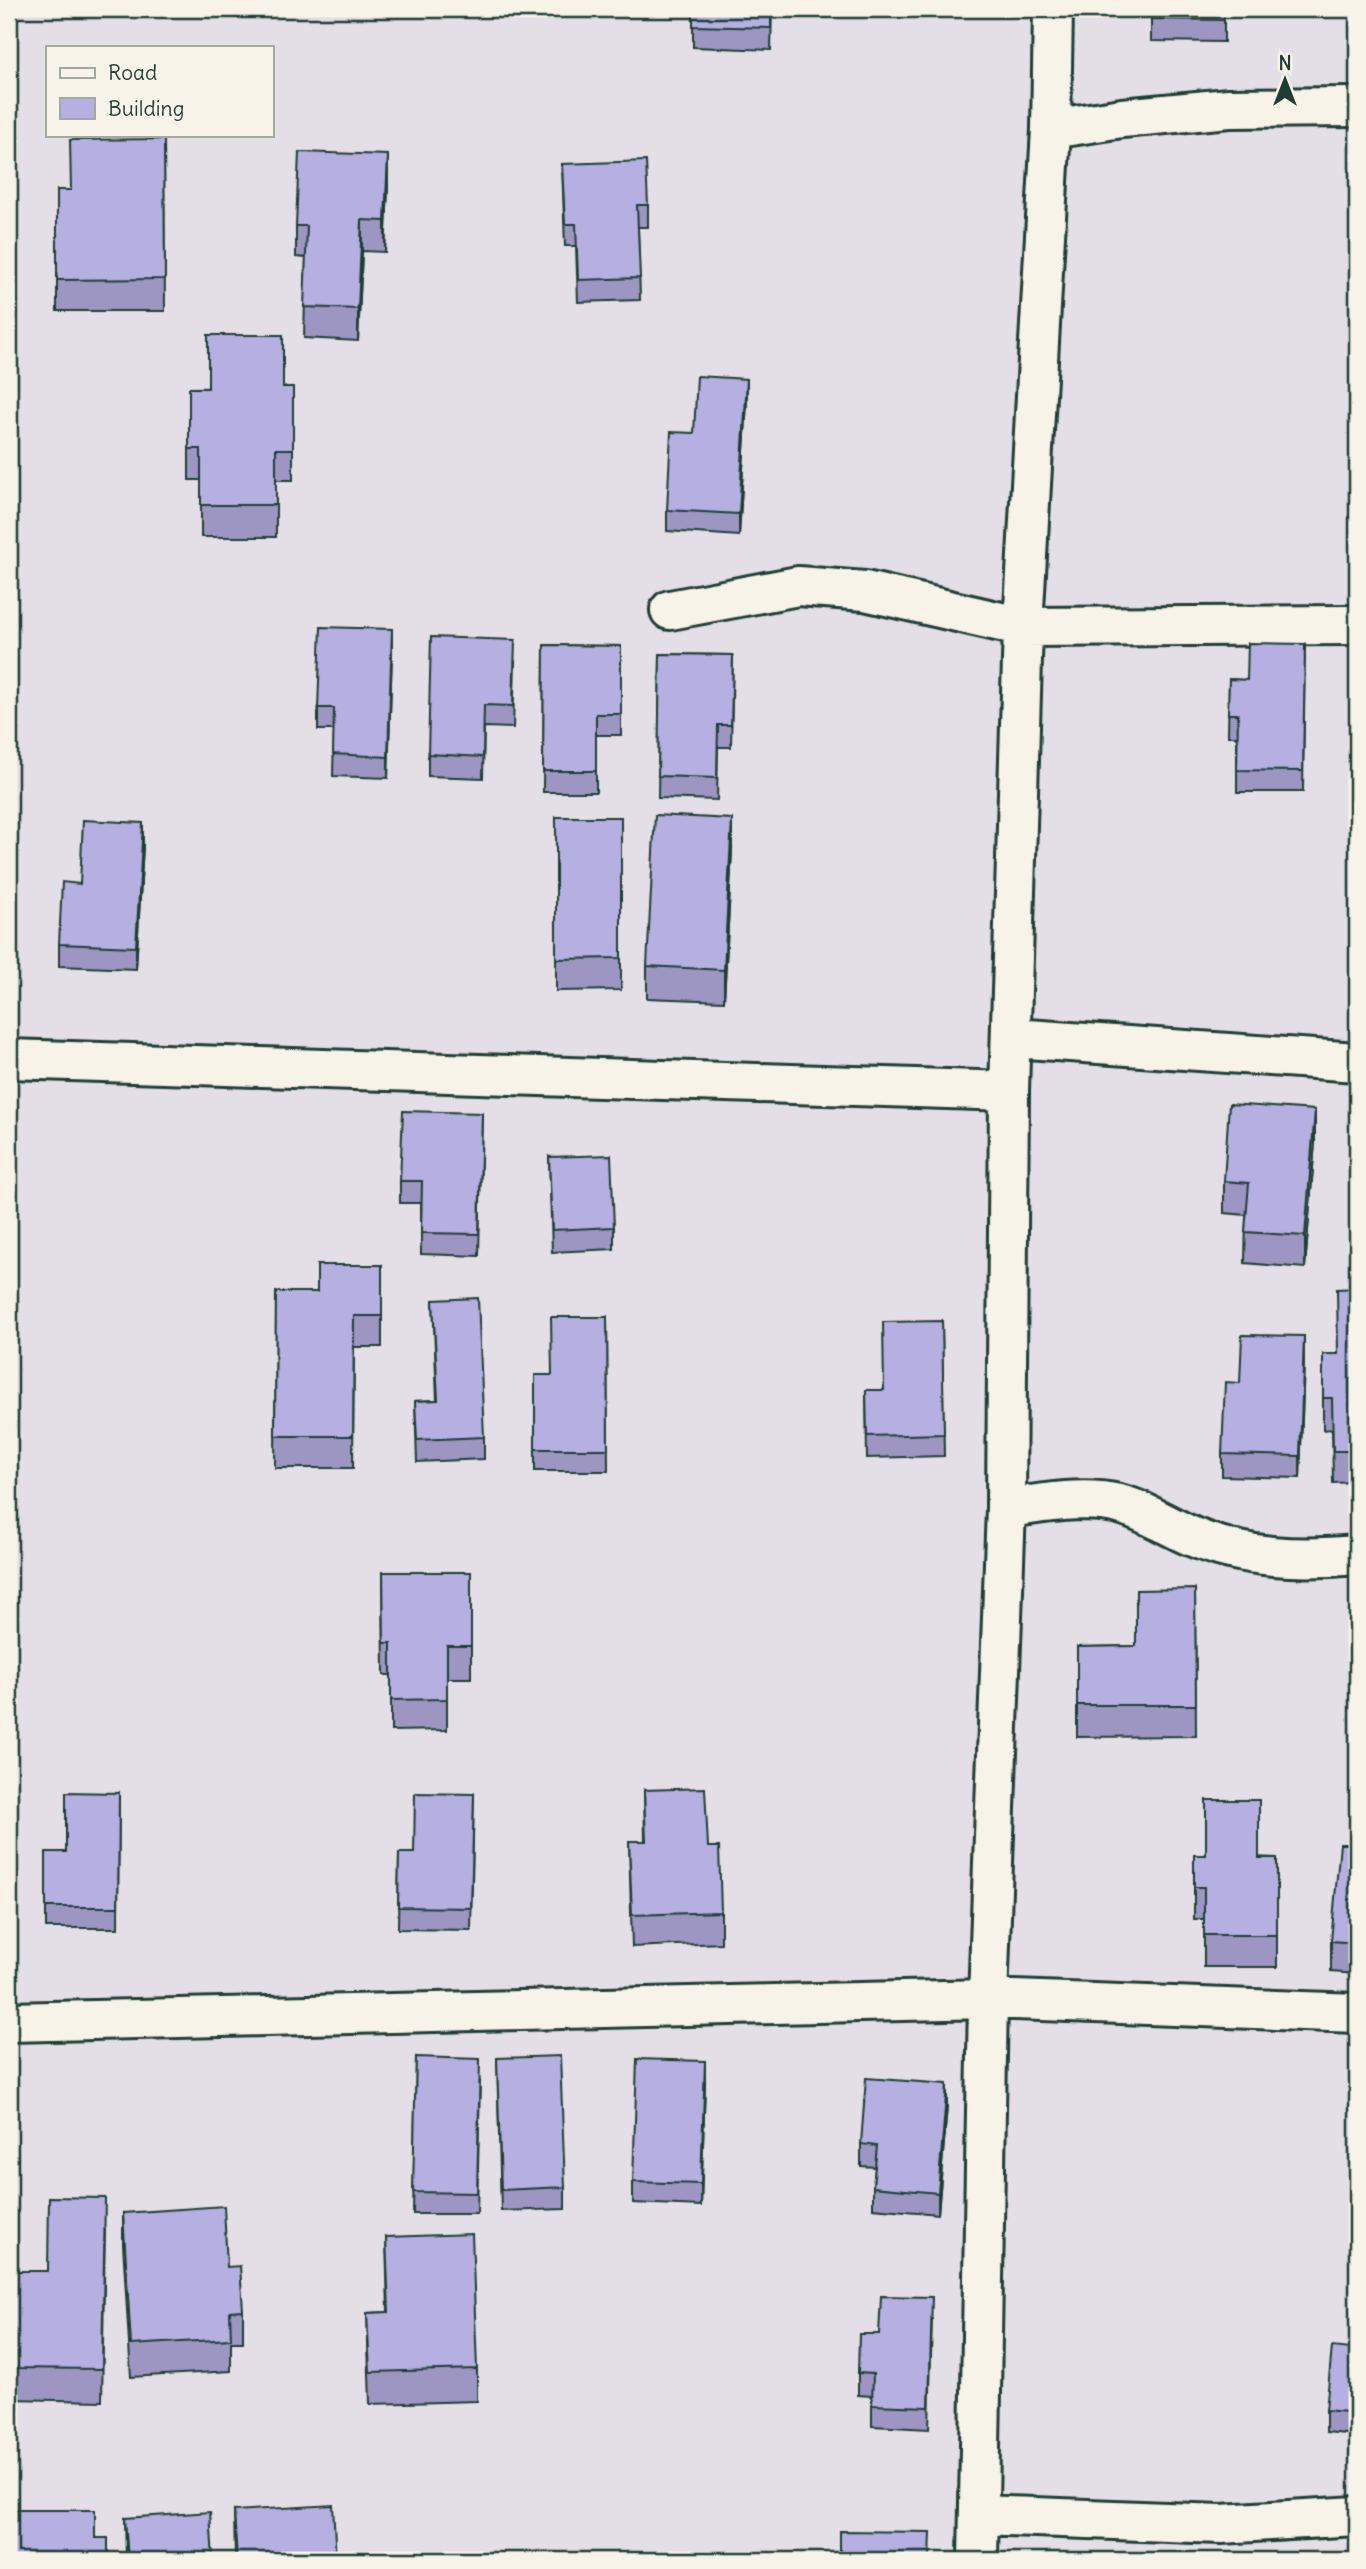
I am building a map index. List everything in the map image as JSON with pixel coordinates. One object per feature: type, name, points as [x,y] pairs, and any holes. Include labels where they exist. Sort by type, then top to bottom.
[{"type":"street","points":[[978,2560],[988,1999],[1006,1508],[1009,1091],[1013,1038],[1023,627],[1051,129],[1053,9]]},
{"type":"street","points":[[1051,129],[1122,118],[1229,108],[1357,107]]},
{"type":"street","points":[[670,610],[798,586],[865,591],[1023,627],[1357,625]]},
{"type":"street","points":[[1013,1038],[1357,1062]]},
{"type":"street","points":[[9,1059],[1009,1091]]},
{"type":"street","points":[[1006,1508],[1086,1500],[1119,1504],[1195,1538],[1236,1550],[1300,1560],[1357,1555]]},
{"type":"street","points":[[9,2022],[988,1999],[1357,2013]]},
{"type":"street","points":[[980,2515],[1222,2524],[1357,2516]]},
{"type":"building","points":[[693,9],[771,9],[771,28],[693,26]]},
{"type":"building","points":[[1151,9],[1224,9],[1224,20],[1151,19]]},
{"type":"building","points":[[164,139],[165,279],[57,280],[57,190],[71,190],[70,140]]},
{"type":"building","points":[[299,152],[388,155],[385,221],[362,220],[358,309],[304,307],[307,226],[296,226]]},
{"type":"building","points":[[646,161],[648,205],[637,205],[640,278],[578,280],[576,224],[565,224],[562,164]]},
{"type":"building","points":[[208,335],[283,335],[283,387],[293,387],[293,449],[276,449],[276,505],[201,505],[201,449],[189,449],[189,388],[208,388]]},
{"type":"building","points":[[697,376],[747,379],[739,514],[667,510],[671,432],[694,433]]},
{"type":"building","points":[[321,627],[392,629],[388,757],[333,754],[334,708],[318,708]]},
{"type":"building","points":[[431,637],[515,640],[513,706],[484,705],[483,757],[428,754]]},
{"type":"building","points":[[1248,643],[1305,644],[1303,771],[1237,770],[1238,714],[1228,714],[1229,679],[1247,680]]},
{"type":"building","points":[[544,645],[621,646],[621,714],[596,714],[596,771],[543,771]]},
{"type":"building","points":[[660,654],[733,655],[731,725],[718,725],[717,778],[658,776]]},
{"type":"building","points":[[655,815],[732,819],[724,970],[647,966]]},
{"type":"building","points":[[556,817],[621,817],[621,958],[556,959]]},
{"type":"building","points":[[83,820],[143,823],[136,947],[59,944],[62,882],[80,884]]},
{"type":"building","points":[[1229,1104],[1315,1110],[1305,1236],[1245,1232],[1249,1183],[1224,1181]]},
{"type":"building","points":[[403,1111],[482,1113],[479,1234],[421,1233],[422,1181],[400,1181]]},
{"type":"building","points":[[611,1155],[614,1227],[552,1230],[549,1157]]},
{"type":"building","points":[[317,1265],[382,1265],[382,1316],[354,1316],[353,1436],[275,1436],[276,1292],[317,1292]]},
{"type":"building","points":[[1357,1288],[1357,1451],[1333,1451],[1332,1398],[1323,1398],[1323,1354],[1338,1354],[1337,1289]]},
{"type":"building","points":[[478,1298],[484,1437],[417,1440],[415,1401],[438,1400],[433,1300]]},
{"type":"building","points":[[551,1317],[607,1317],[608,1449],[535,1449],[535,1375],[552,1375]]},
{"type":"building","points":[[942,1321],[944,1434],[867,1436],[866,1390],[884,1390],[883,1322]]},
{"type":"building","points":[[1242,1335],[1304,1336],[1300,1456],[1222,1454],[1225,1382],[1240,1383]]},
{"type":"building","points":[[383,1572],[471,1572],[471,1646],[447,1646],[447,1699],[391,1700],[391,1643],[384,1643]]},
{"type":"building","points":[[1195,1589],[1196,1705],[1077,1705],[1077,1647],[1136,1646],[1136,1590]]},
{"type":"building","points":[[705,1788],[708,1847],[719,1847],[721,1912],[632,1915],[629,1841],[646,1841],[644,1790]]},
{"type":"building","points":[[66,1792],[119,1793],[118,1907],[46,1907],[46,1852],[66,1852]]},
{"type":"building","points":[[415,1793],[474,1794],[471,1908],[398,1907],[399,1853],[414,1853]]},
{"type":"building","points":[[1206,1800],[1259,1800],[1259,1858],[1277,1858],[1277,1935],[1204,1935],[1204,1887],[1194,1887],[1194,1855],[1206,1855]]},
{"type":"building","points":[[1356,1811],[1357,1943],[1331,1941],[1340,1844],[1354,1844]]},
{"type":"building","points":[[560,2056],[565,2187],[501,2190],[497,2058]]},
{"type":"building","points":[[416,2057],[480,2059],[477,2193],[413,2192]]},
{"type":"building","points":[[637,2059],[705,2061],[701,2184],[633,2182]]},
{"type":"building","points":[[866,2078],[947,2084],[938,2193],[873,2187],[877,2146],[861,2144]]},
{"type":"building","points":[[49,2197],[105,2198],[102,2369],[10,2368],[9,2271],[48,2271]]},
{"type":"building","points":[[224,2206],[227,2267],[240,2266],[243,2310],[230,2311],[231,2339],[131,2345],[123,2213]]},
{"type":"building","points":[[472,2234],[477,2369],[370,2372],[367,2313],[389,2312],[386,2237]]},
{"type":"building","points":[[1356,2284],[1357,2413],[1326,2410],[1332,2347],[1350,2349]]},
{"type":"building","points":[[881,2296],[932,2297],[929,2407],[872,2405],[873,2374],[858,2373],[859,2334],[879,2334]]},
{"type":"building","points":[[333,2505],[336,2560],[237,2560],[234,2511]]},
{"type":"building","points":[[12,2510],[95,2510],[95,2538],[108,2538],[108,2560],[12,2560]]},
{"type":"building","points":[[210,2512],[213,2560],[128,2560],[125,2518]]},
{"type":"building","points":[[840,2531],[931,2532],[930,2560],[840,2560]]}]
